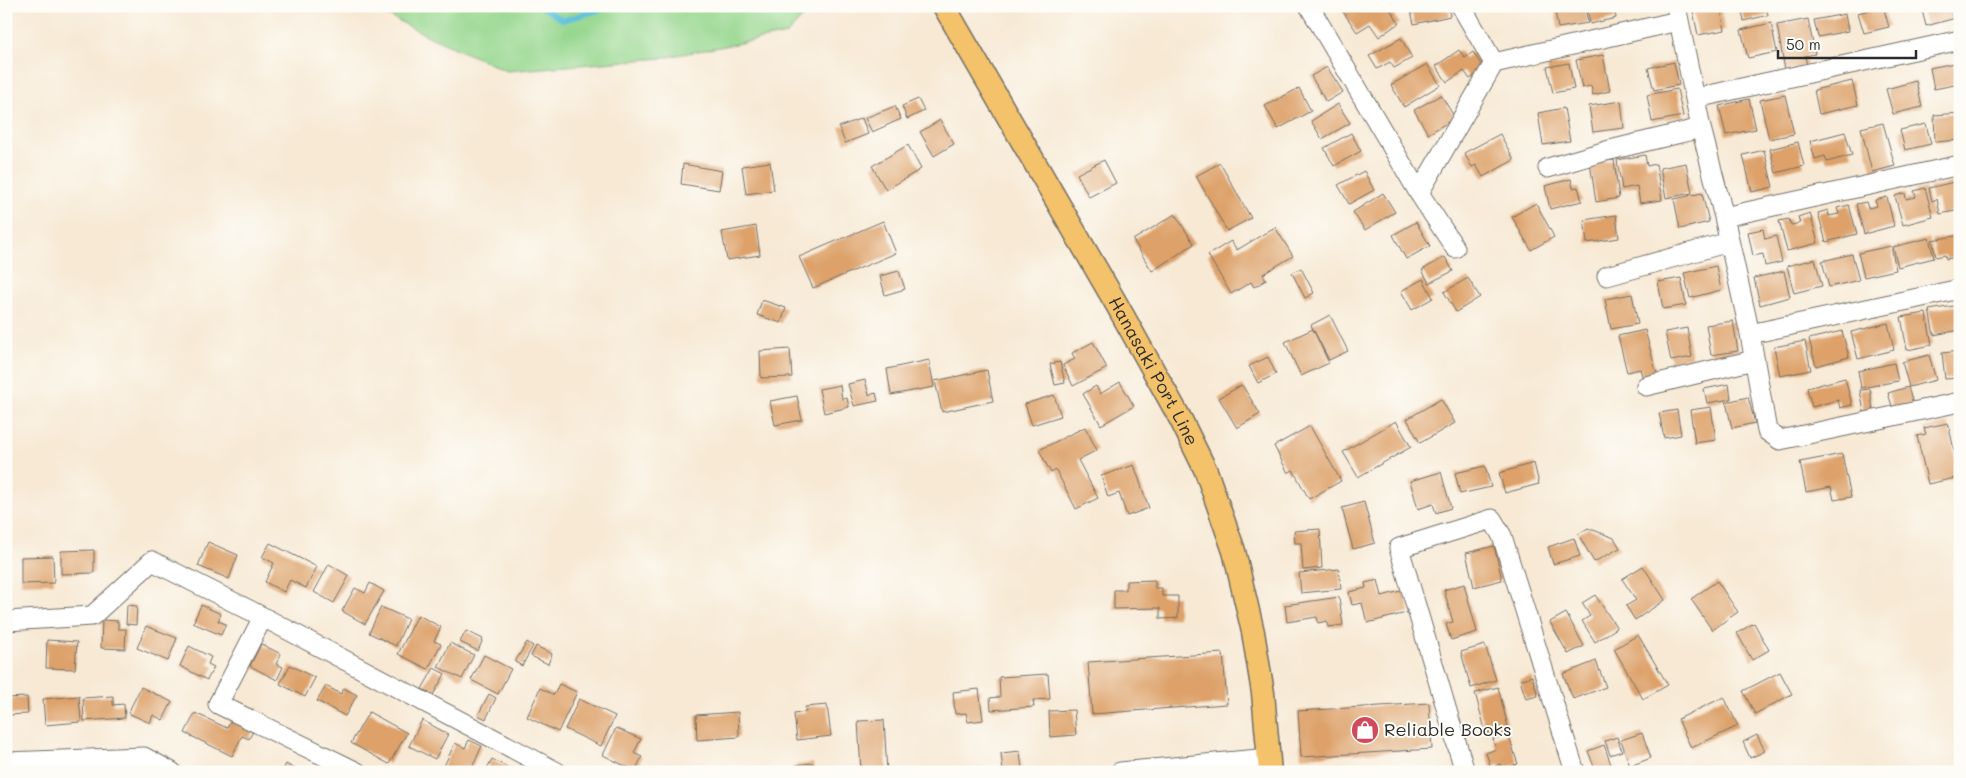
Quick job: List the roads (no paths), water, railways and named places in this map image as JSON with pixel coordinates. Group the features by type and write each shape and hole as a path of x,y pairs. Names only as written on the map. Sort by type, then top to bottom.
{"main road":[{"name":"Hanasaki Port Line","path":"944,6 1117,305 1181,420 1206,471 1234,551 1253,632 1263,693 1269,765"}],"street":[{"path":"1309,6 1419,193 1455,248"},
{"path":"1461,6 1494,63"},
{"path":"1419,193 1494,63 1677,14 1701,128 1724,217 1750,334 1767,431 1780,440 1960,402"},
{"path":"1696,98 1960,40"},
{"path":"1548,168 1606,151 1701,128"},
{"path":"1724,217 1960,165"},
{"path":"1607,276 1729,242"},
{"path":"1750,334 1960,289"},
{"path":"1646,386 1754,360"},
{"path":"1465,772 1398,548 1492,519 1502,536 1575,772"},
{"path":"6,620 92,616 152,561 264,617 557,772"},
{"path":"264,617 218,704 357,772"},
{"path":"6,762 144,757 172,772"},
{"path":"1120,772 1269,765"}],"waterway":[{"path":"540,6 563,20 615,6"}],"place":[{"name":"Reliable Books","path":"1365,730"}]}
